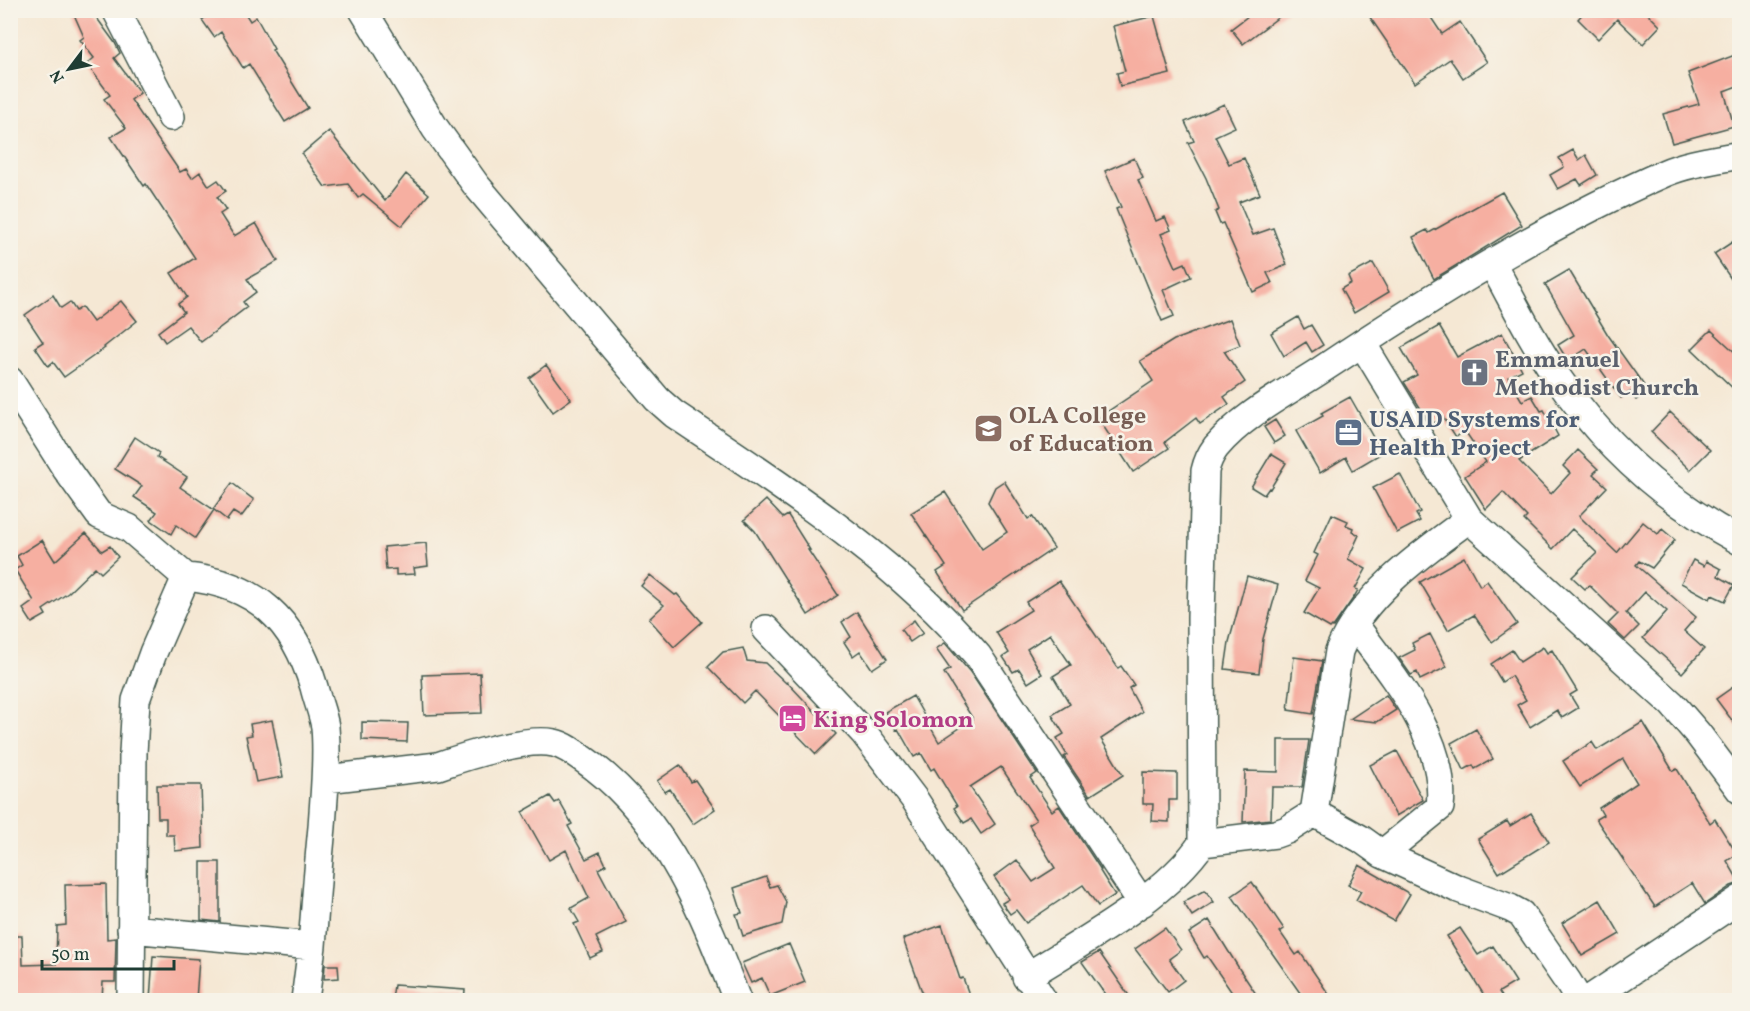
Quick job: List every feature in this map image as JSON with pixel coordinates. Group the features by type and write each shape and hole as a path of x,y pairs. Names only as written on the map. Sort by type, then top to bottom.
{"street":[{"path":"116,10 171,117"},
{"path":"363,10 435,128 476,185 657,399 674,414 826,517 901,578 949,622 978,656 1142,903"},
{"path":"1026,977 1142,903 1193,857 1202,843 1201,617 1204,471 1208,458 1233,430 1253,415 1362,343 1492,263 1665,173 1681,167 1740,155"},
{"path":"1492,263 1557,378 1585,414 1647,480 1710,525 1740,541"},
{"path":"1362,343 1469,519 1672,704 1740,790"},
{"path":"10,381 66,469 99,515 129,528 186,577 209,579 230,586 265,604 286,625 306,661 324,725 326,779 312,946 305,1000"},
{"path":"1202,843 1276,834 1287,830 1314,813 1339,651 1366,608 1420,555 1469,519"},
{"path":"131,1000 133,753 136,700 153,653 186,577"},
{"path":"1354,624 1395,680 1421,724 1438,772 1441,794 1440,807 1382,854"},
{"path":"766,629 864,734 915,800 1042,1000"},
{"path":"326,779 438,766 454,760 537,741 556,743 572,751 607,777 630,800 659,836 681,871 720,956 737,1000"},
{"path":"1314,813 1361,839 1382,854 1456,888 1521,914 1579,1000"},
{"path":"1588,1000 1740,899"},
{"path":"131,929 312,946"}],"building":[{"path":"72,10 91,10 115,43 120,53 114,58 140,93 131,100 180,172 186,169 192,178 200,172 209,186 218,180 226,191 217,197 226,210 220,214 234,236 256,223 278,261 247,279 256,292 243,302 247,307 201,342 188,326 165,342 158,332 184,312 178,304 187,297 171,273 195,258 146,184 144,186 111,137 126,128 104,99 110,95 87,64 94,58 80,40 84,37"},
{"path":"202,10 243,10 250,21 256,17 274,49 272,50 308,108 285,122 249,64 243,68 221,32 214,37 202,20 206,17"},
{"path":"1256,10 1288,10 1243,44 1231,29"},
{"path":"1365,10 1426,10 1442,34 1460,22 1487,62 1463,78 1450,59 1415,83"},
{"path":"1586,10 1644,10 1660,26 1643,44 1617,19 1598,39 1578,19"},
{"path":"1154,16 1170,74 1120,86 1117,73 1125,71 1113,26"},
{"path":"1740,53 1740,85 1724,91 1734,126 1672,143 1663,114 1699,104 1688,73"},
{"path":"1224,104 1235,127 1215,136 1229,164 1244,158 1260,194 1239,202 1253,235 1273,228 1287,265 1267,273 1272,283 1253,292 1223,223 1220,224 1215,212 1219,210 1188,143 1194,141 1185,122"},
{"path":"329,131 385,201 406,174 429,194 402,226 363,194 358,198 348,184 325,187 302,154"},
{"path":"1573,150 1579,160 1586,155 1597,175 1581,185 1577,179 1558,189 1550,175 1564,167 1559,158"},
{"path":"1134,158 1143,178 1138,180 1156,221 1165,217 1171,230 1161,234 1176,267 1185,263 1191,277 1163,290 1174,316 1162,321 1116,209 1121,207 1105,171"},
{"path":"1502,192 1522,225 1434,279 1413,237 1427,230 1429,233"},
{"path":"1740,237 1740,292 1714,254"},
{"path":"1373,263 1389,292 1354,313 1341,289 1351,283 1348,276"},
{"path":"1569,270 1608,335 1648,391 1636,400 1630,392 1621,398 1586,349 1568,361 1558,345 1574,335 1545,284"},
{"path":"53,295 61,308 70,302 76,311 82,307 93,322 121,301 137,321 105,348 64,377 53,362 48,366 35,347 43,342 25,315"},
{"path":"1298,317 1304,329 1311,325 1323,345 1312,352 1306,342 1284,356 1271,333"},
{"path":"1230,319 1240,345 1224,351 1245,382 1224,397 1229,404 1200,424 1196,418 1165,442 1169,448 1133,472 1098,418 1153,381 1140,361 1174,340"},
{"path":"1439,326 1457,357 1502,333 1522,370 1508,377 1522,401 1532,396 1541,411 1544,410 1558,436 1519,461 1551,494 1570,473 1563,466 1578,450 1598,469 1593,474 1607,487 1579,516 1617,553 1643,522 1658,534 1662,529 1675,540 1652,568 1639,561 1636,565 1696,617 1684,631 1704,649 1682,673 1643,638 1667,611 1645,592 1626,613 1639,626 1625,640 1608,624 1618,614 1589,585 1585,589 1572,577 1597,553 1572,529 1553,549 1524,520 1527,517 1503,492 1486,509 1465,476 1486,462 1465,431 1456,437 1443,417 1431,425 1404,382 1417,375 1401,348"},
{"path":"1711,330 1740,357 1740,395 1692,349"},
{"path":"546,365 571,399 553,412 529,378"},
{"path":"1350,397 1382,453 1353,470 1346,457 1320,473 1296,431 1323,416 1321,413"},
{"path":"1670,412 1710,450 1690,470 1651,432"},
{"path":"1275,420 1285,436 1274,443 1264,427"},
{"path":"135,437 159,453 157,457 187,477 180,487 214,510 195,538 176,525 171,534 151,520 157,512 134,497 142,486 115,469"},
{"path":"1271,454 1286,463 1264,495 1251,487"},
{"path":"1400,474 1420,512 1416,514 1420,521 1397,533 1373,488"},
{"path":"1004,481 1028,519 1032,516 1054,548 962,610 937,572 946,566 911,513 945,492 982,549 1007,532 988,502 995,487"},
{"path":"232,483 254,500 241,517 233,512 227,520 213,509"},
{"path":"766,500 783,518 788,515 838,595 808,615 755,531 744,520"},
{"path":"1332,514 1348,521 1346,525 1353,528 1352,531 1359,535 1348,559 1366,569 1355,589 1358,590 1354,597 1330,628 1304,613 1319,588 1305,581 1318,555 1314,553"},
{"path":"86,533 102,551 110,546 118,557 101,573 95,567 68,593 43,610 46,615 32,623 23,609 34,601 15,570 22,565 17,556 42,540 55,561"},
{"path":"426,543 428,566 414,568 415,574 396,575 396,569 386,570 384,547"},
{"path":"1464,557 1480,586 1487,581 1517,624 1492,642 1474,615 1448,630 1420,582"},
{"path":"1693,560 1704,566 1706,561 1721,569 1718,576 1734,585 1725,601 1712,595 1710,599 1681,583"},
{"path":"650,575 675,595 677,594 702,622 674,647 649,619 664,605 641,586"},
{"path":"1247,576 1278,585 1263,639 1259,673 1225,669 1229,642"},
{"path":"1059,581 1118,668 1121,666 1134,685 1129,688 1142,712 1101,739 1123,775 1090,796 1064,757 1067,755 1057,738 1064,734 1052,715 1070,704 1053,676 1071,665 1050,634 1027,649 1042,674 1028,683 1019,669 1013,672 1003,657 1009,653 996,632 1031,610 1026,602"},
{"path":"857,612 887,659 872,669 860,651 853,656 844,642 851,637 842,622"},
{"path":"914,620 923,633 910,642 901,630"},
{"path":"1430,634 1447,667 1420,680 1417,672 1411,675 1399,658 1415,650 1412,643"},
{"path":"945,643 970,672 1037,773 1030,778 1052,811 1059,806 1101,870 1115,895 1098,906 1083,885 1026,923 1016,910 1010,914 1002,903 1009,899 994,877 1017,860 1033,882 1055,868 1029,825 1036,820 1001,767 970,787 995,824 981,834 971,819 964,823 954,808 957,806 934,768 931,770 921,753 914,757 885,712 913,696 939,742 973,719 944,673 950,669 936,649"},
{"path":"1543,647 1547,653 1552,650 1577,691 1570,695 1578,708 1562,718 1557,710 1530,727 1517,705 1526,700 1511,676 1502,682 1491,664 1512,650 1520,662"},
{"path":"743,648 747,661 765,663 787,682 836,734 816,754 755,691 743,703 708,667 723,652"},
{"path":"1294,657 1322,661 1313,714 1288,710"},
{"path":"480,673 482,713 424,715 422,675"},
{"path":"1740,682 1740,731 1716,699"},
{"path":"1386,695 1396,710 1377,722 1350,719"},
{"path":"272,720 283,777 256,782 246,736 252,735 250,724"},
{"path":"362,722 408,723 407,742 362,740"},
{"path":"1643,722 1673,771 1677,769 1710,823 1715,819 1737,854 1727,861 1740,883 1731,886 1705,904 1692,883 1655,907 1596,819 1603,815 1599,808 1637,783 1623,759 1580,787 1563,761 1592,742 1597,750"},
{"path":"1476,729 1493,759 1475,769 1473,765 1464,770 1451,743"},
{"path":"1278,740 1309,740 1302,787 1272,787 1271,819 1243,822 1245,771 1278,772"},
{"path":"1397,751 1423,800 1396,816 1370,765"},
{"path":"680,765 691,782 695,780 715,809 693,824 670,789 665,792 657,781"},
{"path":"1143,772 1177,773 1177,800 1169,800 1169,822 1152,821 1153,804 1143,804"},
{"path":"157,785 201,785 203,848 175,851 174,835 166,835 166,818 158,818"},
{"path":"550,796 555,803 559,801 572,824 568,826 586,859 600,852 606,865 598,869 626,922 596,937 603,952 590,958 574,924 579,922 571,908 589,898 566,850 549,860 522,812"},
{"path":"1531,813 1549,842 1499,873 1478,839 1507,821 1510,826"},
{"path":"201,862 220,862 220,922 201,920"},
{"path":"1359,865 1410,894 1394,921 1356,900 1361,891 1348,885"},
{"path":"766,877 770,887 777,885 786,902 782,924 743,936 736,914 742,913 734,888"},
{"path":"1252,882 1284,929 1280,932 1296,955 1300,952 1330,996 1323,1000 1305,1000 1232,896"},
{"path":"106,884 107,939 116,938 115,982 103,982 102,1000 12,1000 10,936 22,936 23,965 56,964 57,926 66,925 65,885"},
{"path":"1205,890 1214,902 1192,916 1183,902"},
{"path":"1600,900 1620,934 1582,956 1562,923"},
{"path":"1209,920 1260,1000 1237,1000 1207,956 1204,958 1189,933"},
{"path":"942,925 960,979 963,978 971,1000 925,1000 903,939"},
{"path":"1165,928 1181,950 1169,959 1184,980 1168,992 1135,949"},
{"path":"1460,928 1478,955 1493,946 1516,982 1499,992 1504,1000 1487,1000 1447,936"},
{"path":"789,944 805,982 770,996 762,978 751,983 742,963"},
{"path":"1099,952 1132,1000 1109,1000 1082,962"},
{"path":"153,956 199,959 196,1000 150,1000"},
{"path":"325,965 338,965 339,978 324,979"},
{"path":"394,985 465,990 464,1000 392,1000"}],"place":[{"name":"Emmanuel Methodist Church","path":"1474,373"},
{"name":"OLA College of Education","path":"988,429"},
{"name":"USAID Systems for Health Project","path":"1348,433"},
{"name":"King Solomon","path":"792,719"}]}
